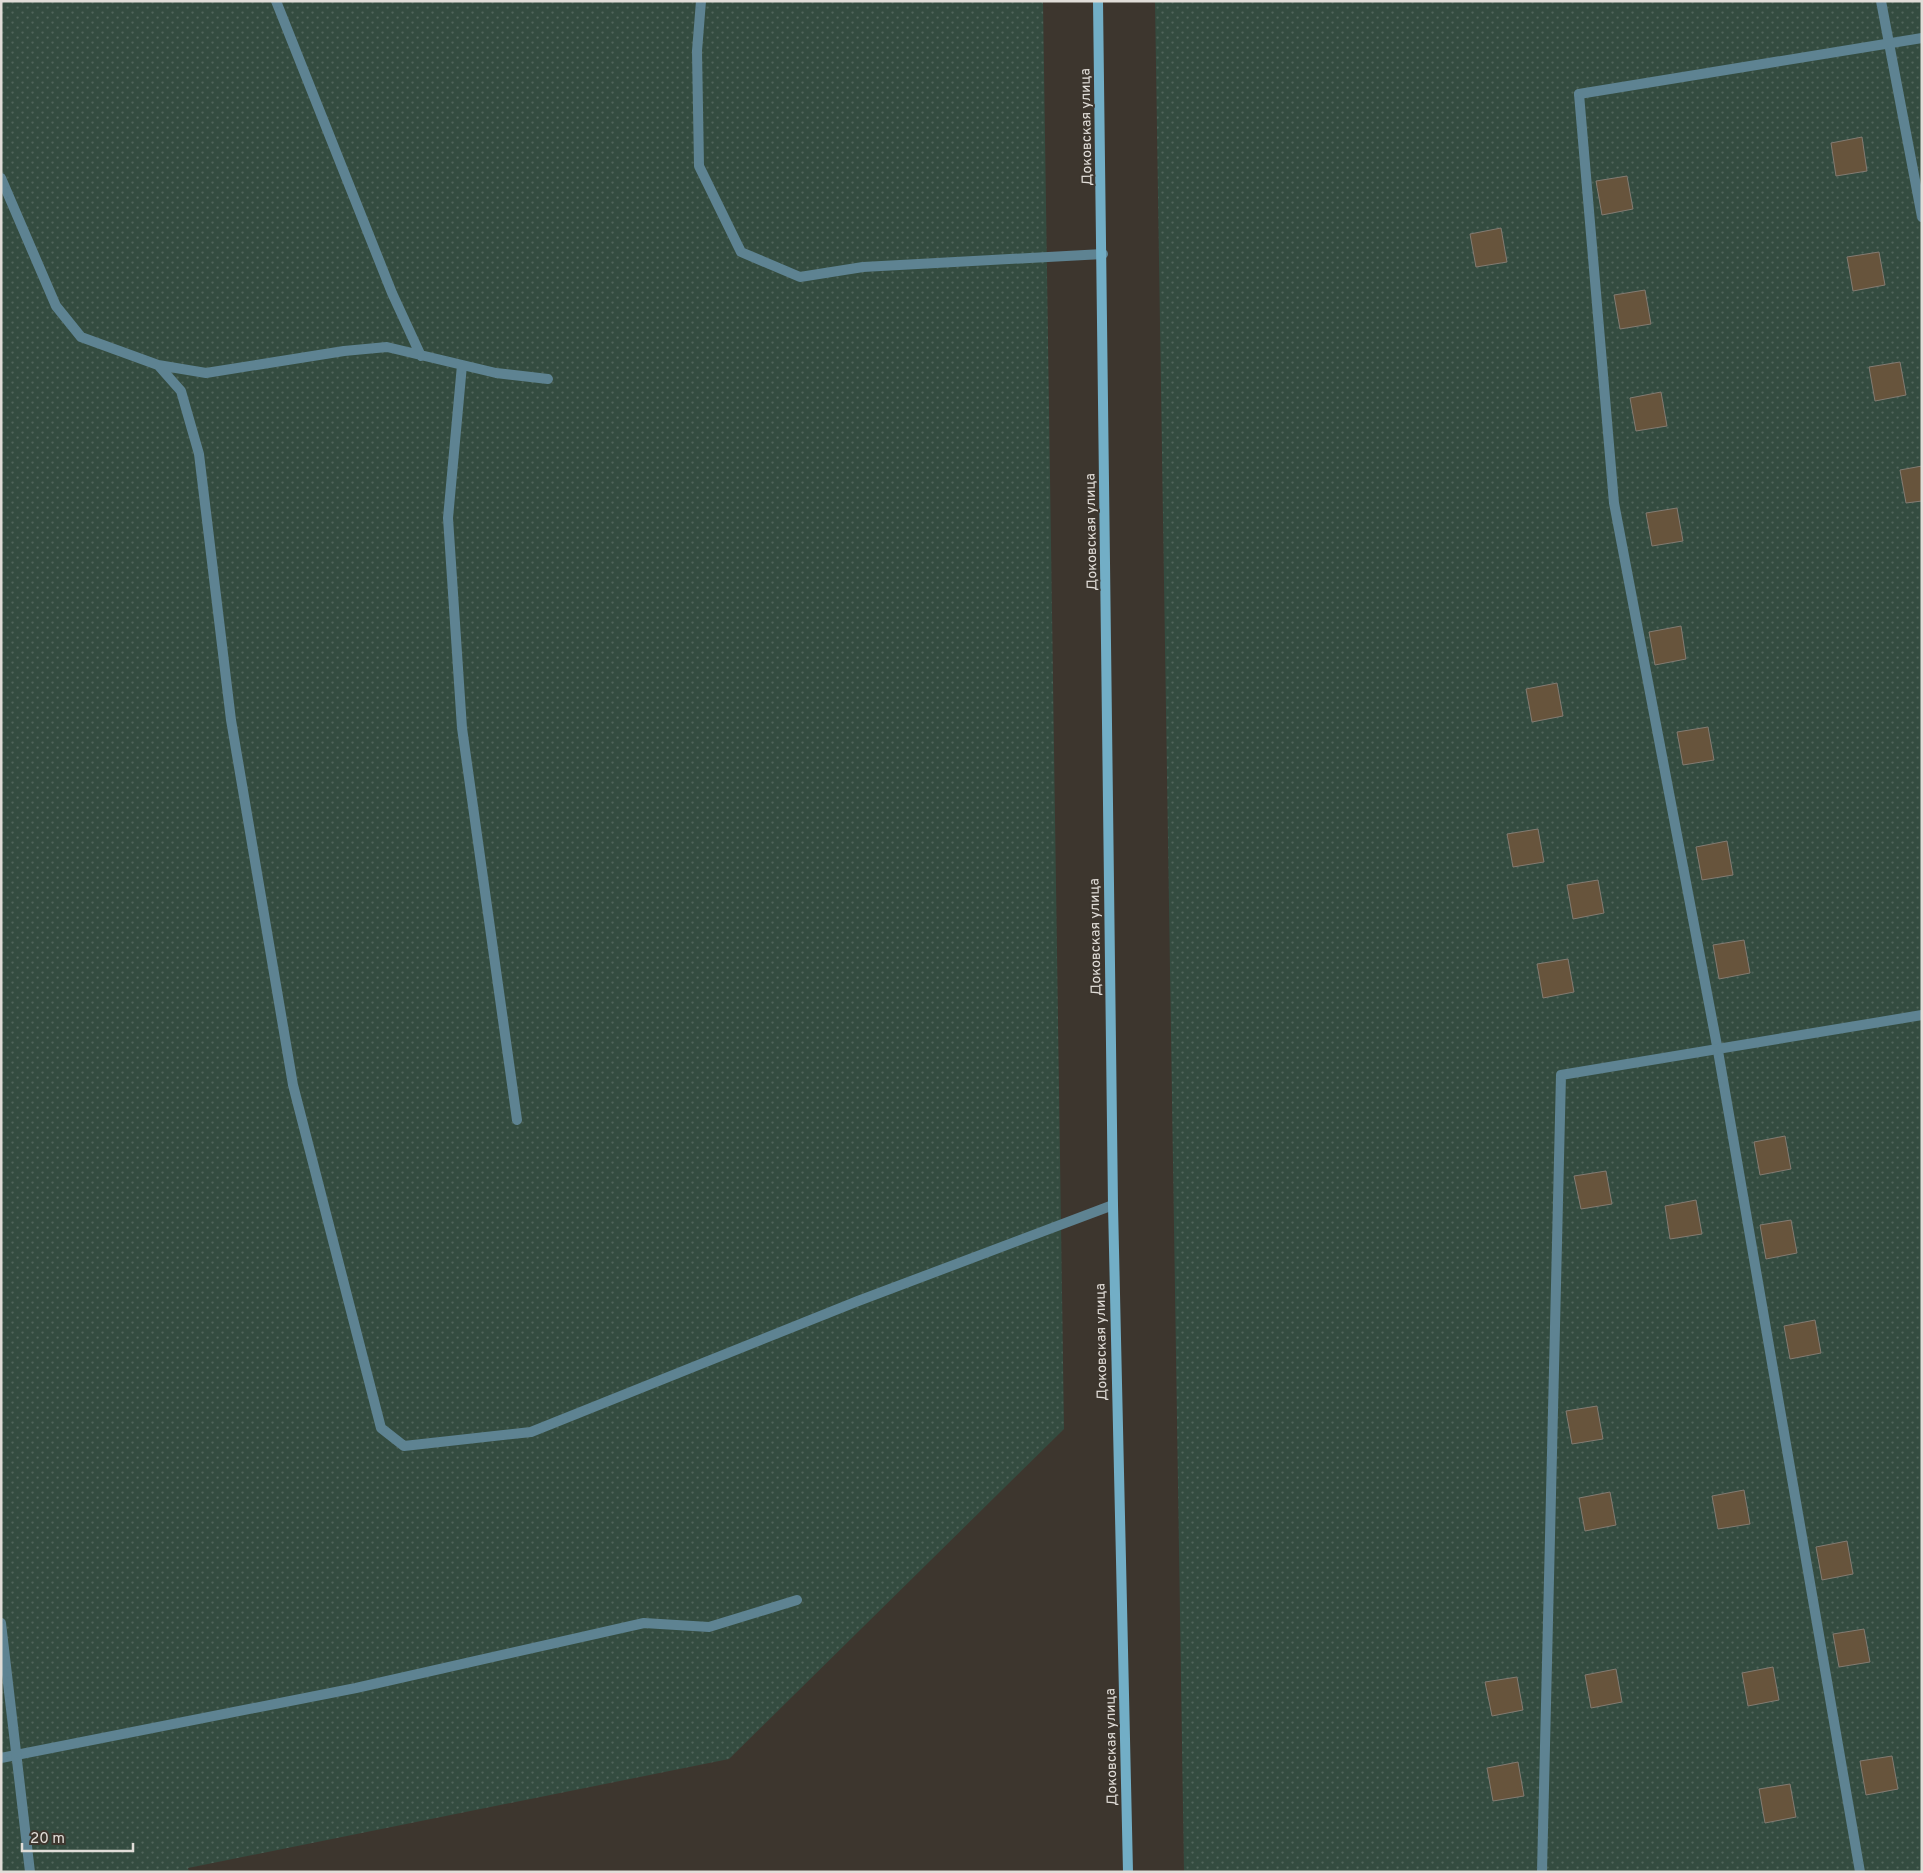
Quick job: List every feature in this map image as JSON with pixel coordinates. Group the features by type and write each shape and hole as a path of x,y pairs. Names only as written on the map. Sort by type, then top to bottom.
{"street":[{"path":"276,1 392,293 421,356"},
{"path":"701,1 697,51 699,166 741,252 800,277 863,267 1103,254"},
{"name":"Доковская улица","path":"1098,1 1103,254 1113,1205 1128,1872"},
{"path":"1882,1 1922,217"},
{"path":"1860,1872 1718,1051 1614,503 1579,94 1922,38"},
{"path":"1,178 56,306 81,337 158,365 206,373 344,351 387,347 496,373 548,379"},
{"path":"158,365 180,391 199,454 231,720 293,1085 381,1428 404,1446 531,1432 858,1301 1113,1205"},
{"path":"462,365 448,518 462,728 517,1120"},
{"path":"1542,1872 1561,1075 1718,1051 1922,1015"},
{"path":"1,1758 356,1688 644,1623 709,1628 796,1600"},
{"path":"1,1623 30,1872"}],"green space":[{"path":"1,1 1043,1 1064,1429 729,1759 188,1868 189,1872 1,1872"},
{"path":"1155,1 1922,1 1922,1872 1184,1872"}],"building":[{"path":"1862,137 1867,171 1836,176 1831,143"},
{"path":"1627,176 1633,209 1602,215 1596,181"},
{"path":"1501,228 1507,262 1476,267 1470,234"},
{"path":"1879,252 1885,285 1853,291 1847,257"},
{"path":"1645,290 1651,324 1620,329 1614,295"},
{"path":"1900,362 1906,395 1875,401 1869,367"},
{"path":"1661,392 1667,426 1636,431 1630,398"},
{"path":"1922,466 1922,501 1906,503 1900,470"},
{"path":"1677,508 1683,541 1652,546 1646,513"},
{"path":"1681,626 1686,659 1655,665 1649,632"},
{"path":"1557,683 1563,716 1532,722 1526,689"},
{"path":"1708,727 1714,760 1683,765 1677,732"},
{"path":"1538,829 1544,862 1513,867 1507,834"},
{"path":"1727,841 1733,875 1702,880 1696,847"},
{"path":"1598,880 1604,913 1573,919 1567,885"},
{"path":"1744,940 1750,973 1719,979 1713,945"},
{"path":"1568,959 1574,992 1543,998 1537,964"},
{"path":"1785,1136 1791,1169 1760,1175 1754,1142"},
{"path":"1606,1171 1612,1204 1581,1209 1574,1176"},
{"path":"1696,1200 1702,1234 1670,1239 1665,1206"},
{"path":"1791,1220 1797,1253 1766,1259 1760,1225"},
{"path":"1815,1320 1821,1353 1790,1359 1784,1326"},
{"path":"1597,1406 1603,1439 1572,1444 1566,1411"},
{"path":"1744,1490 1750,1524 1718,1529 1712,1496"},
{"path":"1610,1492 1616,1525 1585,1531 1579,1498"},
{"path":"1847,1541 1853,1574 1822,1580 1816,1547"},
{"path":"1864,1629 1870,1662 1839,1667 1833,1634"},
{"path":"1773,1667 1779,1700 1748,1706 1742,1673"},
{"path":"1616,1669 1622,1702 1591,1708 1585,1675"},
{"path":"1517,1677 1523,1710 1492,1716 1485,1682"},
{"path":"1892,1756 1898,1789 1866,1795 1860,1761"},
{"path":"1518,1762 1524,1796 1493,1801 1487,1768"},
{"path":"1790,1784 1796,1817 1765,1823 1759,1789"}]}
